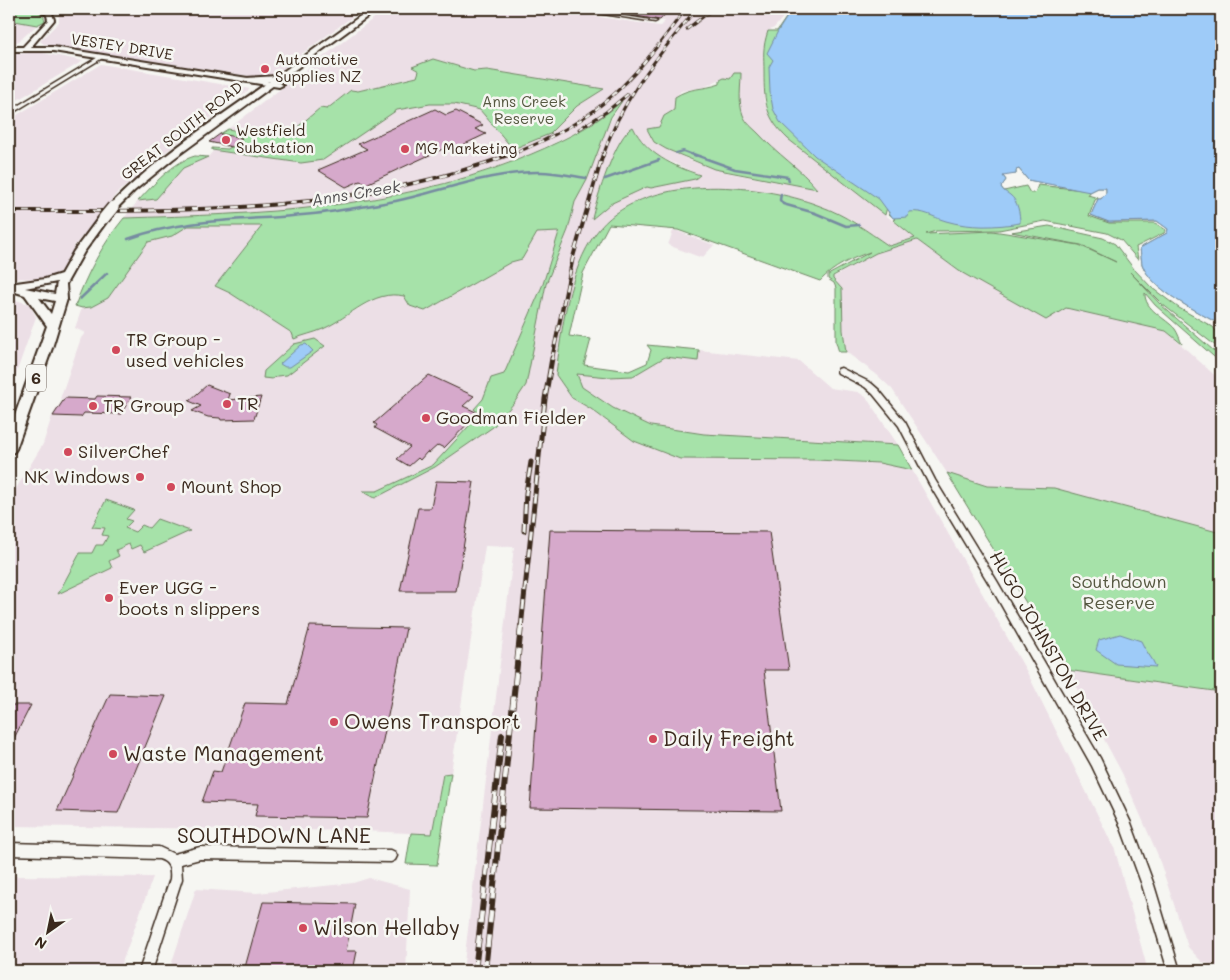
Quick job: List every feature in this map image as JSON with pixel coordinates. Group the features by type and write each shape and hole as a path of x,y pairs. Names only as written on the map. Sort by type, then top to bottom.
{"main road":[{"name":"GREAT SOUTH ROAD","path":"61,298 70,288 111,214 124,207 172,163 315,50 335,38 374,9"},
{"path":"249,80 273,84"},
{"name":"GREAT SOUTH ROAD","path":"9,449 38,374 61,298 61,284 87,239 164,162 273,84"},
{"path":"9,288 46,282 65,276"},
{"path":"9,288 61,298"},
{"path":"28,292 40,305 52,325"}],"street":[{"path":"26,48 50,20 50,14 41,9"},
{"path":"573,9 655,21"},
{"name":"VESTEY DRIVE","path":"9,49 53,49 273,84"},
{"path":"9,113 102,57"},
{"name":"VESTEY DRIVE","path":"231,78 249,80"},
{"name":"HUGO JOHNSTON DRIVE","path":"841,371 863,382 876,392 884,399 902,424 932,482 994,584 1096,762 1125,824 1148,885 1174,971"},
{"name":"SOUTHDOWN LANE","path":"9,849 158,853 168,856 173,860 200,853 391,856"},
{"path":"145,971 176,879 176,865 173,860"}],"shaded area":[{"path":"57,9 363,9 292,61 278,74 262,78 44,44 40,41 59,22"},
{"path":"386,9 547,9 660,26 665,21 588,9 790,9 774,28 768,31 763,51 764,101 771,118 788,139 915,238 889,246 852,220 821,206 772,192 738,188 694,189 655,195 640,200 621,209 602,225 580,260 568,302 556,375 572,398 591,409 634,441 680,459 816,460 879,463 912,470 1027,672 1115,850 1148,971 463,971 514,547 485,546 451,773 443,774 432,834 363,831 9,826 9,508 15,497 11,497 43,444 52,416 63,399 60,399 81,338 85,333 75,328 82,308 91,307 108,298 147,242 172,236 188,226 263,226 215,286 230,293 293,333 294,338 324,329 378,297 392,294 404,296 410,306 425,311 511,262 522,259 537,233 559,232 543,284 516,347 546,284 568,230 575,202 587,180 602,136 621,103 573,134 529,155 466,178 410,192 342,205 280,212 124,218 138,201 156,199 183,168 208,157 214,150 301,163 397,110 430,104 454,104 480,110 506,139 549,133 577,106 603,89 487,70 474,71 433,59 413,68 419,71 417,77 358,91 351,90 327,109 320,108 287,136 258,135 228,129","holes":["741,73 739,93 741,106 743,115 750,126 779,155 811,181 817,189 729,173 689,160 654,142 647,129 659,127 664,116 674,110 675,98 681,91 705,87 718,80 730,79","633,127 639,138 658,156 700,175 695,179 651,188 647,187 610,204 592,219 602,183 625,133","447,451 435,467 375,498 363,491 377,491 433,465"]},
{"path":"9,20 37,25 19,41 10,45"},
{"path":"43,53 83,61 9,105 9,55"},
{"path":"101,64 250,89 156,159 148,168 117,193 75,245 60,272 52,277 41,279 9,278 9,120"},
{"path":"673,231 714,245 702,258 668,245"},
{"path":"917,240 959,271 997,292 1166,331 1221,381 1221,533 1054,488 987,486 947,473 892,389 876,374 846,352 837,282 832,278 876,253"},
{"path":"9,298 29,304 36,317 12,385 9,385"},
{"path":"699,350 799,361 830,388 858,392 866,397 898,445 704,434 651,426 613,408 582,387 577,374 609,377 633,376 665,357 697,361"},
{"path":"1067,670 1221,692 1221,967 1202,962 1188,947 1157,853 1122,773"},
{"path":"9,876 153,877 119,971 9,971"},
{"path":"369,878 410,889 406,971 169,971 196,889 257,893 353,883"}],"green space":[{"path":"9,9 31,9 40,13 45,21 37,25 9,20"},
{"path":"792,9 1221,9 1221,325 1176,299 1155,283 1147,274 1142,264 1140,248 1167,233 1168,229 1157,221 1109,222 1091,215 1098,199 1101,199 1106,193 1106,188 1098,188 1088,195 1098,198 1095,200 1089,216 1109,223 1155,223 1166,230 1164,233 1136,247 1138,260 1121,240 1107,233 1045,221 999,230 936,231 926,234 992,231 1006,233 1079,245 1116,262 1081,245 1011,232 1049,226 1103,238 1115,244 1134,269 1152,288 1179,308 1213,327 1221,338 1221,350 1162,304 1130,272 1161,305 1221,357 1221,363 1155,305 1145,293 1148,304 1175,329 1182,344 1166,331 1066,308 1046,320 959,271 917,240 876,253 833,276 833,279 842,289 843,330 846,352 839,352 836,342 836,288 834,283 828,279 828,275 870,252 843,264 831,271 820,281 678,230 609,224 583,273 569,336 591,339 584,365 629,371 647,363 651,350 647,345 699,350 698,361 665,357 633,376 609,377 577,374 582,387 613,408 651,426 704,434 898,445 912,470 879,463 816,460 680,459 634,441 591,409 572,398 556,375 564,320 579,264 596,233 616,213 641,200 670,191 702,188 734,188 765,192 794,198 830,210 856,224 889,246 915,238 893,220 895,219 889,214 887,207 885,215 788,139 775,124 766,102 764,52 768,31 777,31","holes":["1019,169 1028,180 1083,190 1038,185 1035,193 1030,193 1026,186 1004,191 1001,187 1006,180 1003,176 1005,174 1016,174 1016,170"]},
{"name":"Anns Creek Reserve","path":"433,59 474,71 487,70 604,89 577,106 550,133 552,133 513,149 480,110 454,104 430,104 397,110 323,160 301,163 212,150 212,148 228,149 242,139 220,134 228,129 258,135 287,136 320,108 327,109 351,90 358,91 417,77 419,71 412,67"},
{"path":"734,73 741,73 741,105 746,120 817,189 714,169 654,142 647,129 659,127 664,116 674,110 675,97 691,90 720,84 720,80 724,78 730,79"},
{"path":"622,101 611,117 587,180 575,202 568,230 546,284 526,385 514,403 493,427 435,467 375,498 362,491 377,491 433,465 480,414 474,409 483,399 491,378 504,374 543,284 559,232 537,233 522,259 511,262 425,311 410,306 404,296 382,297 362,305 323,329 294,339 292,333 230,293 215,286 262,226 188,226 172,236 148,242 108,298 91,307 82,308 75,306 96,260 124,218 274,211 372,199 420,190 469,177 545,148 585,128"},
{"path":"633,127 645,145 661,158 680,168 700,175 695,179 651,188 647,187 610,204 592,219 602,184 614,155 620,142"},
{"path":"195,156 208,157 183,168 156,199 138,201 172,168"},
{"path":"315,339 325,346 287,375 277,376 272,379 263,378 264,371 294,344"},
{"name":"Southdown Reserve","path":"947,473 987,486 1054,488 1221,533 1221,692 1067,670"},
{"path":"106,500 134,510 126,519 132,521 125,528 135,532 142,525 149,528 157,519 190,531 144,552 140,545 131,549 129,544 116,550 119,556 109,561 112,568 58,594 80,553 92,553 96,545 103,545 108,536 102,535 105,528 92,527"},
{"path":"451,773 437,865 406,864 411,833 432,834 443,774"}],"water":[{"path":"792,9 1221,9 1221,325 1176,299 1155,283 1147,274 1142,264 1140,248 1167,233 1168,229 1157,221 1109,222 1091,215 1098,199 1101,199 1106,193 1106,188 1098,188 1090,192 1028,180 1019,169 1016,170 1016,174 1003,176 1006,180 1001,187 1017,204 1020,223 973,226 914,212 909,212 908,217 893,218 879,199 815,156 780,122 773,109 769,67 773,60 767,53"},
{"path":"306,344 313,351 290,367 280,364 301,345"},
{"path":"1120,634 1141,641 1156,667 1116,664 1096,650 1099,640"}],"building":[{"path":"624,9 670,9 660,20 623,14"},
{"name":"MG Marketing","path":"435,109 446,115 456,111 483,125 475,129 486,134 450,151 445,148 366,184 360,181 346,187 318,170 367,149 358,144"},
{"name":"Westfield Substation","path":"220,134 242,138 232,147 209,142"},
{"name":"Goodman Fielder","path":"429,375 474,396 463,406 478,413 444,448 438,445 429,453 427,452 420,460 418,458 409,466 397,459 410,447 375,428 377,425 374,423"},
{"name":"TR","path":"207,385 230,394 228,400 261,397 254,419 221,420 220,418 208,417 192,411 201,406 189,401"},
{"name":"TR Group","path":"97,396 131,397 121,414 84,413 81,417 53,416 65,398 95,399"},
{"path":"436,481 474,482 456,591 400,591 418,508 431,508"},
{"name":"Daily Freight","path":"550,530 769,532 789,670 764,670 781,811 530,808"},
{"name":"Owens Transport","path":"310,626 406,628 367,818 255,816 258,804 202,802 213,771 221,772 245,703 288,704"},
{"name":"Waste Management","path":"110,694 166,696 118,813 57,811"},
{"path":"9,705 31,705 9,748"},
{"name":"Wilson Hellaby","path":"263,902 355,904 346,951 357,951 353,971 244,971"}],"waterway":[{"name":"Anns Creek","path":"676,153 683,151 696,156"},
{"name":"Anns Creek","path":"693,154 735,169 788,177 789,181"},
{"name":"Anns Creek","path":"605,179 659,160"},
{"name":"Anns Creek","path":"128,239 178,226 228,220 304,215 374,205 505,175 547,172 586,178"},
{"name":"Anns Creek","path":"781,194 780,200 783,204 815,213 846,226 859,225"},
{"name":"Anns Creek","path":"80,299 107,273"}],"railway":[{"path":"508,156 564,130 602,104 634,74 686,9"},
{"path":"603,156 620,115 642,78 696,9"},
{"path":"687,29 713,9"},
{"path":"579,129 606,112 628,94"},
{"path":"9,211 199,209 326,199 389,189 450,174 511,154"},
{"path":"552,359 573,257 603,154"},
{"path":"521,628 545,399 552,358"},
{"path":"524,531 526,493 531,462"},
{"path":"485,971 521,626"},
{"path":"475,971 502,735"}],"place":[{"name":"Automotive Supplies NZ","path":"265,69"},
{"name":"Westfield Substation","path":"226,140"},
{"name":"MG Marketing","path":"405,149"},
{"name":"TR Group - used vehicles","path":"116,350"},
{"name":"TR","path":"227,404"},
{"name":"TR Group","path":"93,406"},
{"name":"Goodman Fielder","path":"426,418"},
{"name":"SilverChef","path":"68,452"},
{"name":"NK Windows","path":"140,477"},
{"name":"Mount Shop","path":"171,487"},
{"name":"Ever UGG - boots n slippers","path":"109,598"},
{"name":"Owens Transport","path":"334,722"},
{"name":"Daily Freight","path":"653,739"},
{"name":"Waste Management","path":"113,754"},
{"name":"Wilson Hellaby","path":"303,928"}]}
